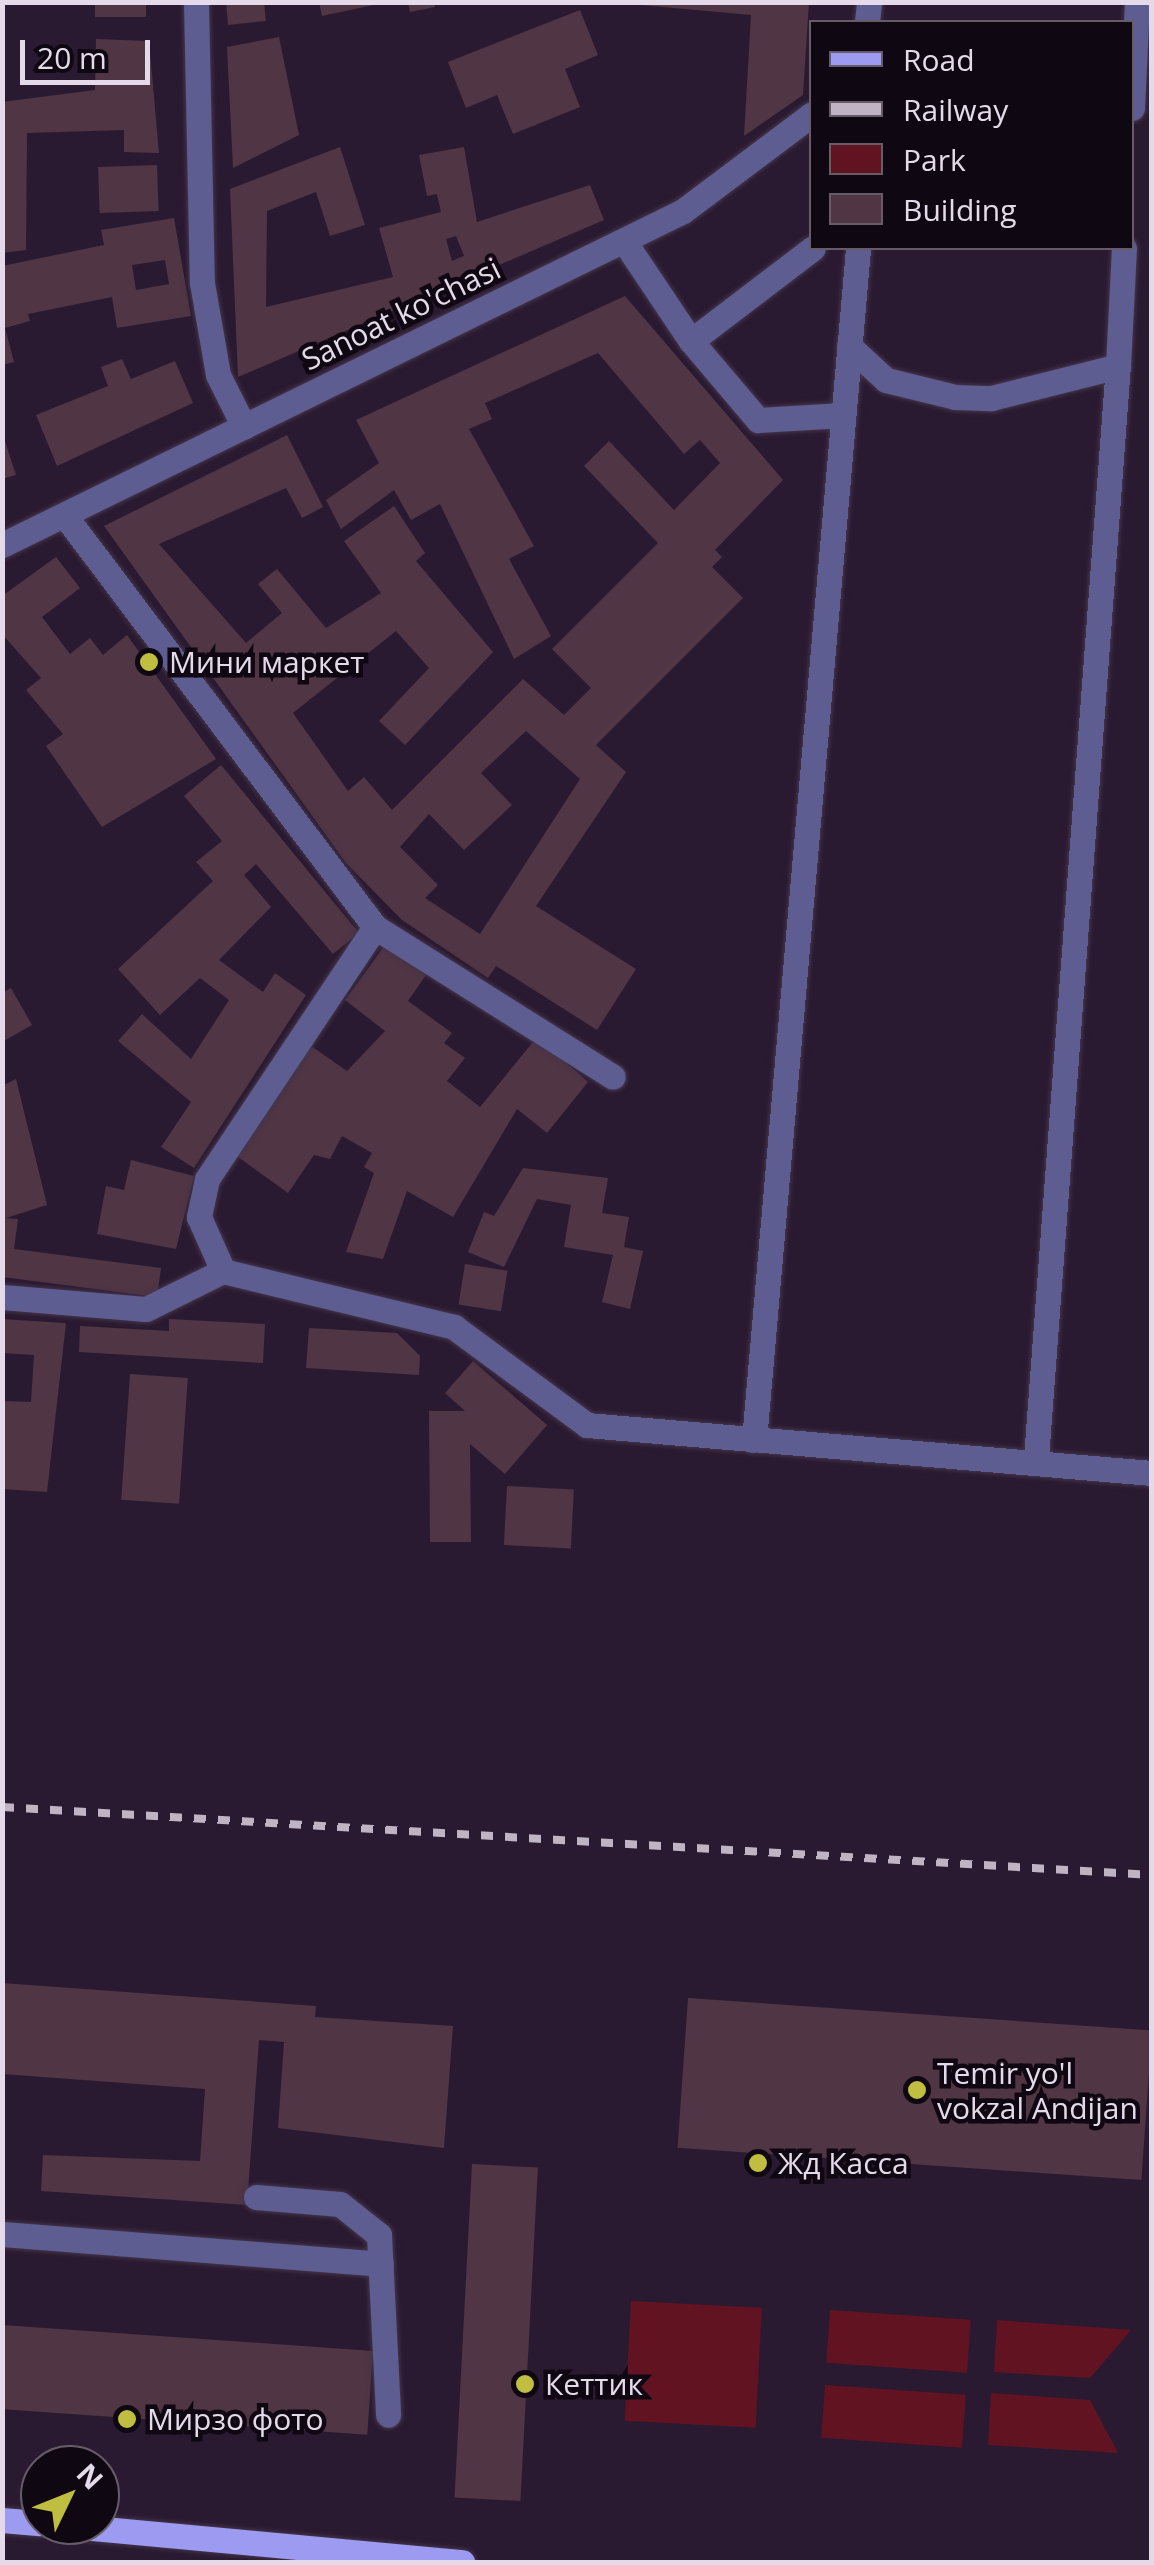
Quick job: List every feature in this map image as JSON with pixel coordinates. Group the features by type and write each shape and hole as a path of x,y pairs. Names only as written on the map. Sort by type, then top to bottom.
{"main road":[{"path":"120,2531 462,2562"}],"street":[{"path":"196,2 202,283 218,375 244,427"},
{"path":"1134,66 1137,2"},
{"name":"Sanoat ko'chasi","path":"2,545 66,518 682,211 809,116"},
{"path":"624,241 691,341 758,420 843,415"},
{"path":"691,341 810,250"},
{"path":"754,1440 858,250"},
{"path":"1036,1458 1124,250"},
{"path":"849,346 886,380 955,396 991,398 1118,366"},
{"path":"66,518 375,926 613,1077"},
{"path":"224,1271 199,1217 207,1179 375,926"},
{"path":"2,1297 146,1309 224,1271 454,1326 587,1424 754,1440 1036,1458 1152,1473"},
{"path":"256,2197 340,2204 379,2235 388,2416"},
{"path":"2,2234 381,2264"}],"green space":[{"path":"631,2301 762,2308 756,2428 625,2421"},
{"path":"830,2310 971,2320 967,2373 826,2363"},
{"path":"997,2320 1131,2330 1090,2378 994,2372"},
{"path":"825,2385 966,2395 962,2448 821,2438"},
{"path":"991,2393 1090,2400 1118,2453 988,2445"}],"building":[{"path":"95,2 146,2 146,17 95,17"},
{"path":"226,2 264,2 266,21 228,25"},
{"path":"319,2 378,2 378,4 322,16"},
{"path":"408,2 434,2 435,7 410,12"},
{"path":"608,2 809,2 803,95 744,136 751,15"},
{"path":"580,10 598,55 565,69 580,107 513,134 497,95 466,108 448,62"},
{"path":"279,37 299,135 233,168 227,47"},
{"path":"96,39 149,41 159,153 124,152 124,130 27,133 26,250 2,253 2,102 95,90"},
{"path":"340,147 365,225 330,236 316,192 267,211 266,307 393,277 379,228 441,212 437,194 427,196 419,155 464,147 477,222 590,185 604,220 238,377 230,189","holes":["456,236 464,256 452,261 446,239"]},
{"path":"157,165 159,211 100,213 98,167"},
{"path":"174,218 191,316 117,328 112,297 28,314 30,321 5,328 14,362 2,365 2,266 104,245 101,230","holes":["165,260 169,284 136,290 132,265"]},
{"path":"625,296 783,480 715,550 722,557 712,567 743,598 596,745 626,772 536,906 636,969 597,1030 496,966 488,978 402,920 346,863 104,526 287,435 323,507 302,518 286,488 159,544 246,643 282,613 258,584 277,569 326,628 381,593 344,541 394,506 425,553 416,561 493,652 405,745 379,721 429,668 396,631 293,713 348,791 364,777 392,810 523,679 564,715 591,688 552,649 658,543 584,466 609,441 674,510 720,463 700,440 684,454 598,353 485,403 492,419 469,429 534,546 509,559 551,636 514,659 440,504 411,520 394,490 341,529 326,500 379,463 356,420","holes":["526,731 580,779 480,934 425,898 438,885 400,847 429,814 464,850 512,805 481,773"]},
{"path":"122,359 131,379 175,361 193,403 57,466 36,415 108,386 101,367"},
{"path":"2,432 16,475 2,479"},
{"path":"56,557 80,588 42,617 70,654 90,638 103,655 127,635 216,759 102,827 46,746 63,734 26,690 41,678 2,634 2,596"},
{"path":"221,765 359,933 333,954 256,864 244,875 271,907 219,960 263,992 275,973 306,995 194,1168 161,1147 191,1102 118,1041 142,1014 191,1059 229,1000 200,978 160,1015 118,969 213,881 196,862 222,841 184,796"},
{"path":"385,945 426,975 408,1001 452,1033 444,1043 465,1058 447,1081 480,1107 537,1037 588,1082 547,1133 517,1109 453,1217 407,1191 383,1259 346,1252 374,1173 364,1167 372,1153 342,1136 330,1159 314,1155 288,1193 234,1154 311,1046 347,1071 385,1031 345,1000"},
{"path":"11,988 32,1025 2,1042 2,993"},
{"path":"16,1079 47,1205 6,1218 18,1219 14,1249 161,1268 157,1297 2,1277 2,1086"},
{"path":"131,1160 194,1176 176,1249 97,1234 106,1186 124,1190"},
{"path":"523,1168 608,1178 602,1213 629,1217 624,1247 643,1251 630,1309 602,1302 613,1255 564,1247 571,1205 537,1199 504,1267 468,1252 484,1212 494,1216"},
{"path":"465,1264 507,1271 501,1311 459,1304"},
{"path":"2,1319 66,1323 47,1492 2,1489 2,1401 31,1402 34,1355 2,1353"},
{"path":"169,1319 265,1324 263,1363 79,1352 80,1326 169,1331"},
{"path":"309,1328 397,1333 420,1356 419,1375 306,1368"},
{"path":"473,1361 547,1425 505,1474 470,1444 471,1542 430,1542 429,1411 465,1411 445,1393"},
{"path":"130,1374 188,1378 179,1504 121,1500"},
{"path":"507,1486 574,1490 571,1548 504,1545"},
{"path":"2,1983 316,2006 315,2017 453,2026 444,2148 278,2128 284,2042 259,2040 247,2205 41,2191 43,2155 200,2161 205,2089 2,2074"},
{"name":"Temir yo'l vokzal Andijan","path":"688,1998 1152,2030 1141,2180 678,2148"},
{"path":"472,2164 538,2167 520,2501 455,2498"},
{"path":"2,2325 373,2351 367,2435 2,2409"}],"railway":[{"path":"2,1807 1152,1875"}],"place":[{"name":"Мини маркет","path":"149,662"},
{"name":"Temir yo'l vokzal Andijan","path":"917,2090"},
{"name":"Жд Касса","path":"758,2163"},
{"name":"Кеттик","path":"525,2384"},
{"name":"Мирзо фото","path":"127,2419"}]}
